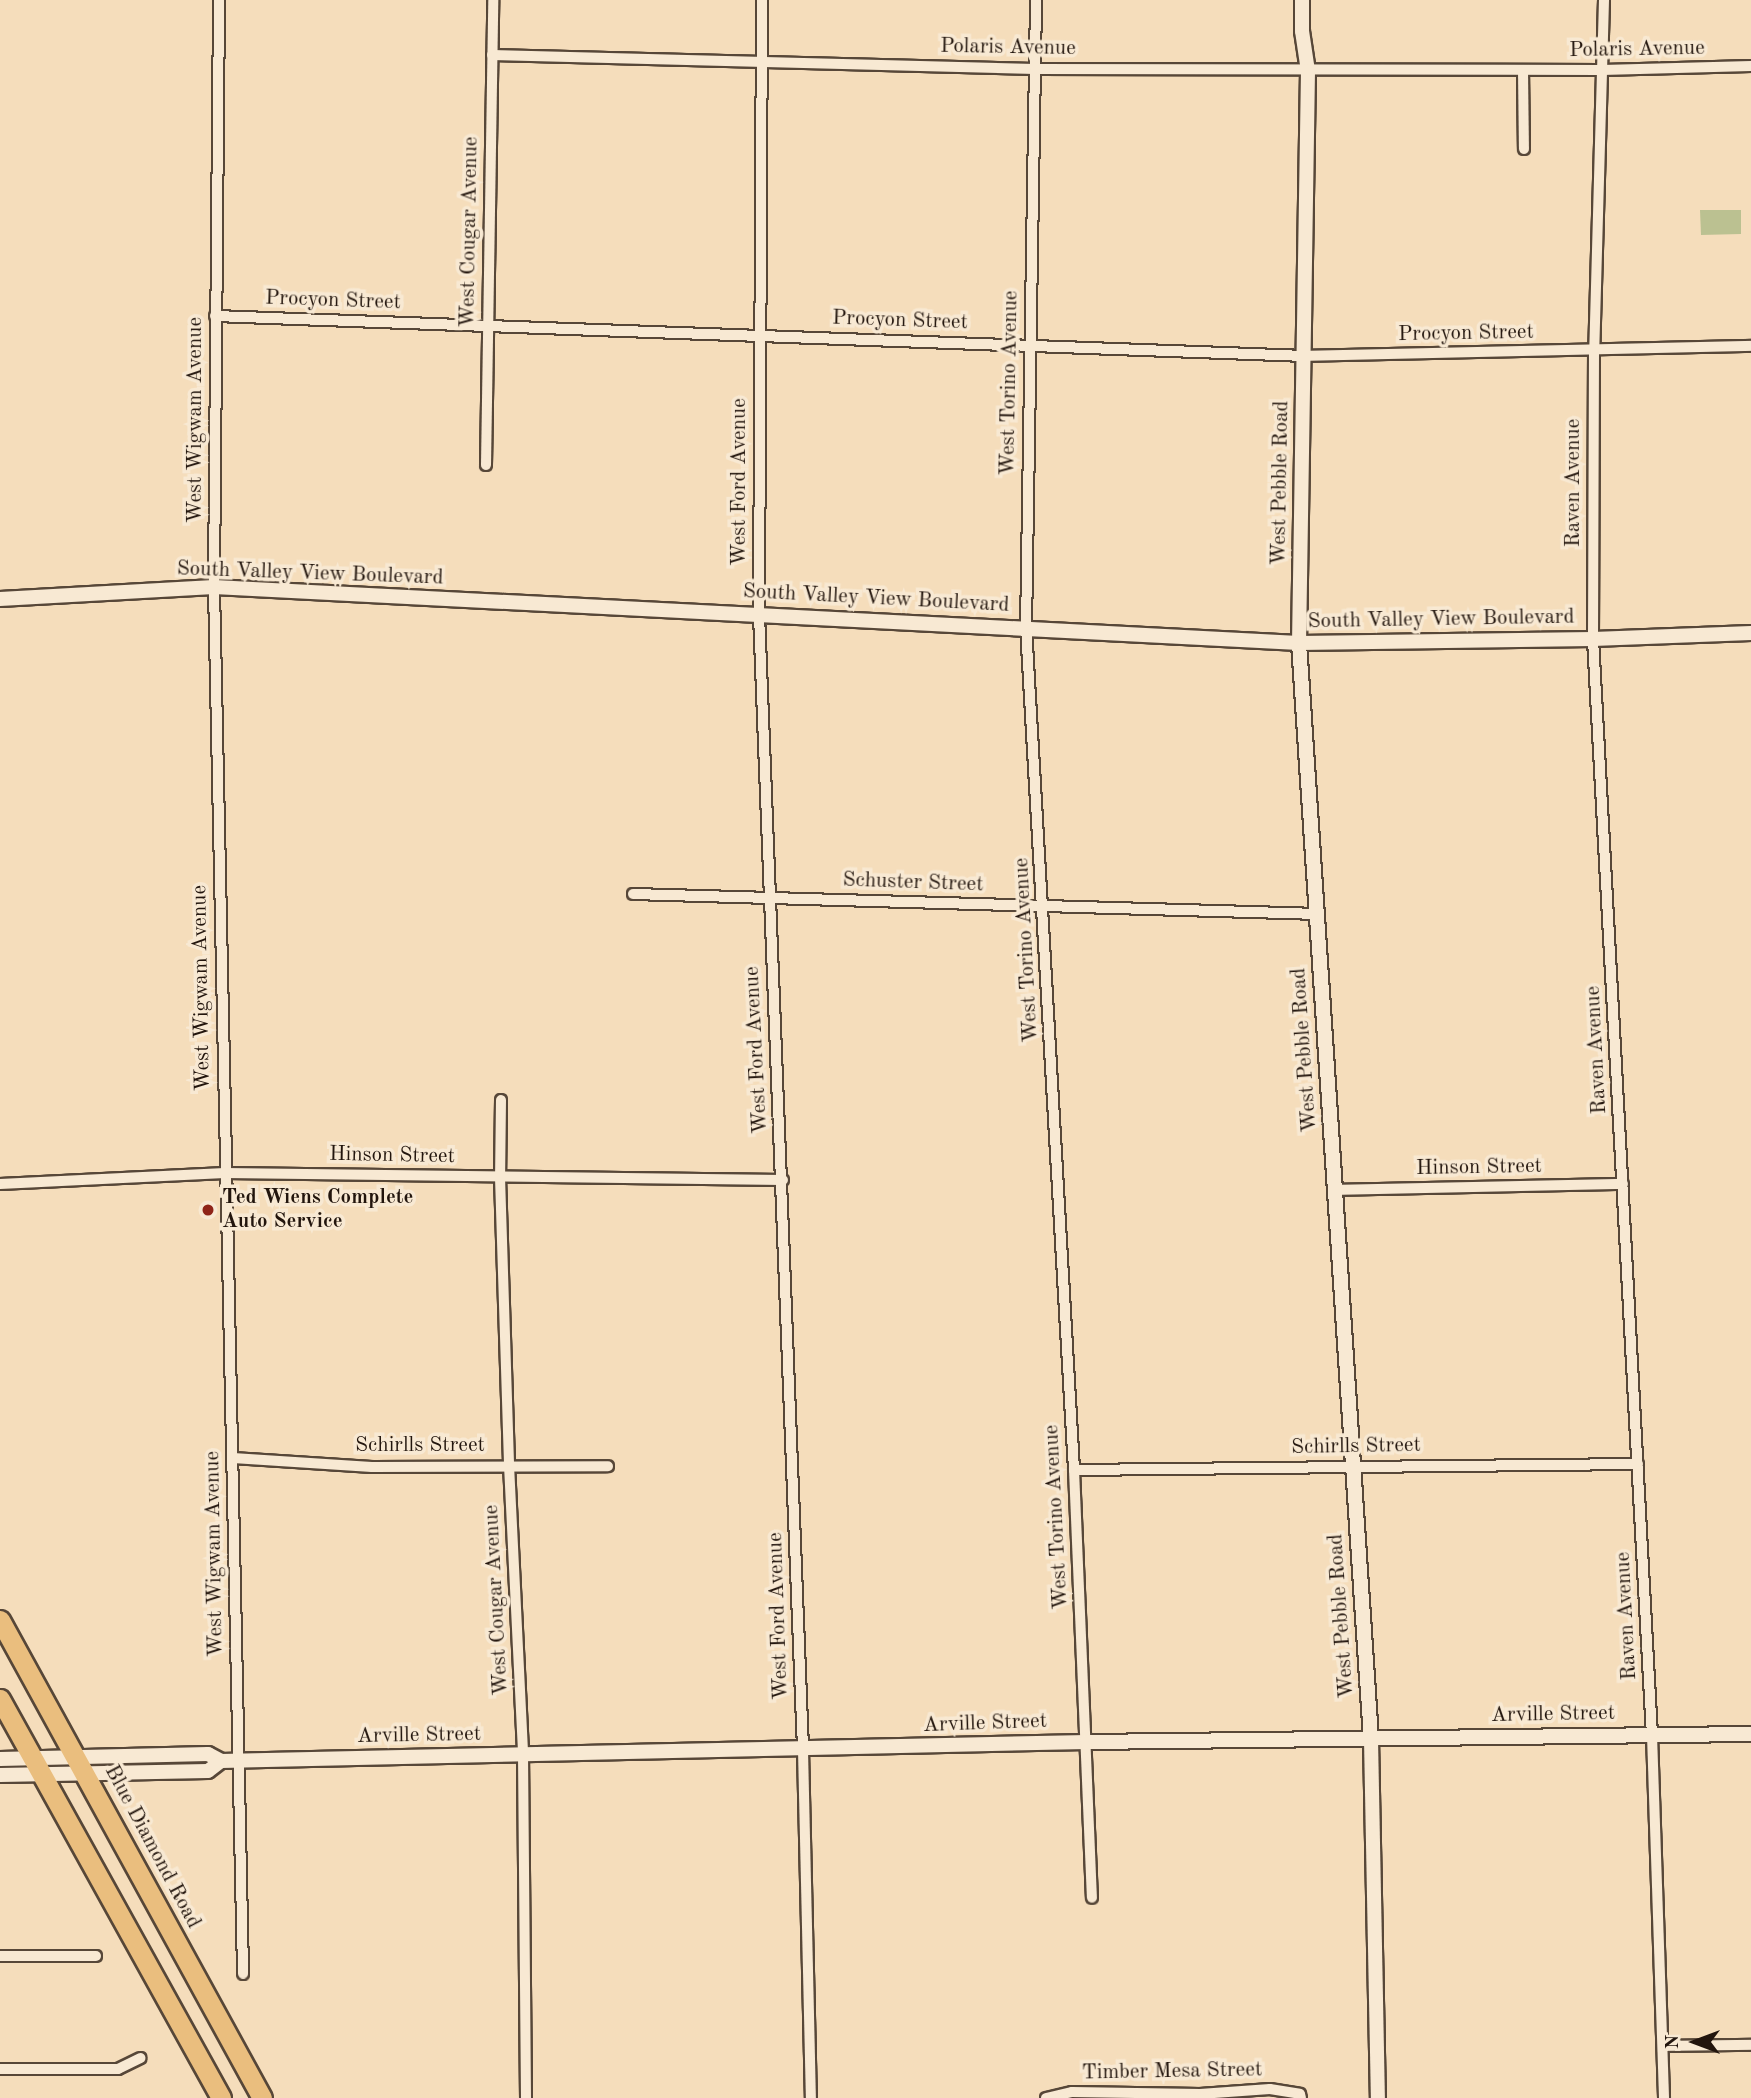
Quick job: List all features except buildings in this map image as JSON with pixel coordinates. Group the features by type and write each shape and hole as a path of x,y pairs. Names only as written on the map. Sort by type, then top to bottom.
{"highway":[{"name":"Blue Diamond Road","path":"0,1620 82,1765 262,2098"},
{"path":"0,1699 221,2098"}],"street":[{"name":"West Wigwam Avenue","path":"219,0 214,587 243,1974"},
{"name":"West Cougar Avenue","path":"486,465 492,0"},
{"name":"West Ford Avenue","path":"762,0 759,614 803,1750 811,2098"},
{"name":"West Torino Avenue","path":"1036,0 1026,627 1044,905 1074,1470 1093,1898"},
{"name":"West Pebble Road","path":"1302,0 1302,32 1308,71 1299,643 1371,1739 1378,2098"},
{"name":"Raven Avenue","path":"1604,0 1594,352 1593,639 1652,1735 1664,2098"},
{"name":"Polaris Avenue","path":"492,55 1035,69 1602,71 1751,66"},
{"path":"1523,71 1524,149"},
{"name":"Procyon Street","path":"215,316 1304,356 1594,352 1751,346"},
{"name":"South Valley View Boulevard","path":"0,599 214,587 1299,643 1593,639 1751,633"},
{"name":"Schuster Street","path":"633,894 1317,914"},
{"name":"West Cougar Avenue","path":"501,1100 500,1177 509,1465 523,1754 526,2098"},
{"name":"Hinson Street","path":"0,1184 225,1173 783,1180"},
{"name":"Hinson Street","path":"1335,1191 1623,1184"},
{"name":"Schirlls Street","path":"233,1458 372,1467 608,1466"},
{"name":"Schirlls Street","path":"1074,1470 1638,1464"},
{"name":"Arville Street","path":"0,1759 37,1766 208,1770 221,1761 1087,1742 1751,1734"},
{"name":"Arville Street","path":"0,1775 37,1766"},
{"path":"0,1956 96,1956"},
{"path":"1663,2046 1751,2045"},
{"path":"0,2069 118,2069 141,2057"},
{"name":"Timber Mesa Street","path":"1046,2098 1072,2092 1200,2096 1270,2089 1300,2096"}],"green space":[{"path":"1700,210 1741,210 1741,234 1701,235"}],"place":[{"name":"Ted Wiens Complete Auto Service","path":"208,1210"}]}
